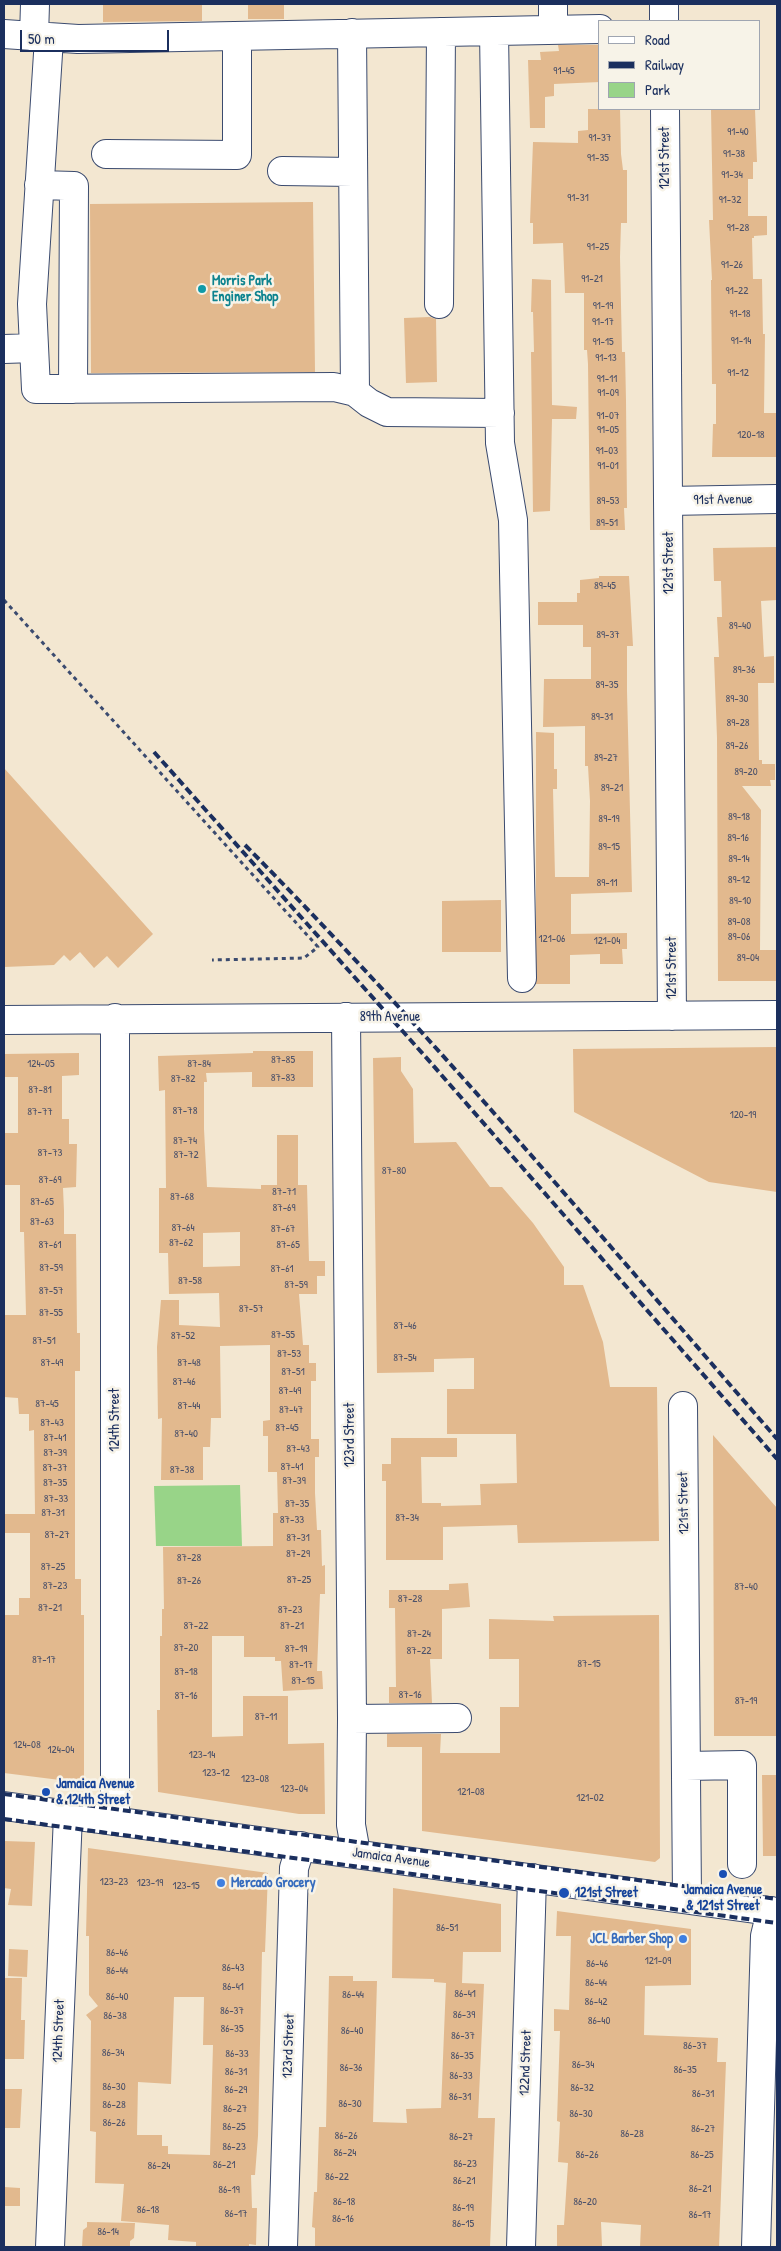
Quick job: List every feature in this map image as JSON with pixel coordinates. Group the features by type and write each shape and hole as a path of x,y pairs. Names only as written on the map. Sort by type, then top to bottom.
{"street":[{"path":"35,4 41,38 39,185 32,295 36,389 334,387 355,392 375,407 394,413 500,413"},
{"path":"664,4 664,20"},
{"path":"4,34 41,38 494,31 553,17 598,28"},
{"path":"494,31 500,413 503,465 513,520 522,978"},
{"path":"439,304 441,32"},
{"path":"352,33 355,392"},
{"path":"106,154 237,155 237,36"},
{"name":"121st Street","path":"665,110 672,1016"},
{"path":"282,171 354,172"},
{"path":"39,185 74,186 73,389"},
{"path":"4,349 34,348"},
{"name":"91st Avenue","path":"668,500 777,499"},
{"name":"89th Avenue","path":"4,1020 777,1015"},
{"name":"123rd Street","path":"346,1017 352,1719 351,1825 356,1853"},
{"name":"124th Street","path":"115,1018 115,1821"},
{"name":"121st Street","path":"683,1406 687,1899"},
{"path":"352,1719 457,1718"},
{"path":"686,1766 742,1766 742,1864"},
{"name":"Jamaica Avenue","path":"4,1806 774,1912"},
{"name":"124th Street","path":"50,2247 68,1815"},
{"name":"123rd Street","path":"283,2247 294,1868 301,1846"},
{"name":"122nd Street","path":"521,2247 532,1878"},
{"path":"756,2247 765,1936 774,1912"}],"path":[{"path":"4,600 318,948 304,958 212,960"}],"green space":[{"path":"240,1485 242,1546 156,1546 154,1486"}],"building":[{"path":"103,4 202,4 202,21 103,22"},
{"path":"248,4 284,4 284,19 248,19"},
{"path":"558,45 598,45 598,82 554,84 554,96 545,97 545,128 530,128 528,60 541,60 540,52 559,51"},
{"path":"588,109 620,110 621,154 623,170 627,170 627,223 621,223 620,257 622,352 625,352 626,401 627,508 624,508 625,530 590,530 588,364 587,350 584,350 584,293 565,293 563,243 533,244 533,223 530,223 533,142 578,143 578,131 588,130"},
{"path":"711,110 755,110 757,162 753,162 753,179 748,179 748,216 767,216 767,235 754,236 752,238 753,279 762,279 763,334 765,334 764,413 777,413 777,457 712,457 713,424 716,424 716,384 712,384 712,280 709,220 713,220"},
{"name":"Morris Park Enginer Shop","path":"313,202 315,372 91,373 90,204"},
{"path":"532,279 551,280 552,405 577,407 576,419 552,419 550,511 533,512 531,352 534,352 533,312 531,312"},
{"path":"430,317 436,319 437,382 406,383 404,318"},
{"path":"777,547 777,600 761,601 764,657 774,656 774,683 758,683 759,760 762,760 762,764 775,764 775,780 770,780 771,786 742,786 761,810 760,950 777,950 777,981 718,981 717,738 714,657 719,657 717,617 722,617 721,581 714,581 713,548"},
{"path":"599,576 629,576 633,646 627,646 632,892 571,894 571,934 627,933 627,949 622,949 623,964 600,964 600,954 570,955 570,984 536,984 536,732 554,733 554,769 557,769 557,789 553,789 555,877 589,877 590,801 588,766 585,766 585,726 543,727 544,679 591,679 591,647 583,647 583,625 538,625 538,602 577,602 577,593 580,593 580,580 599,578"},
{"path":"4,768 153,934 118,968 107,956 94,968 80,952 70,961 64,955 54,965 4,967"},
{"path":"501,900 501,952 442,952 442,901"},
{"path":"777,1047 777,1192 709,1182 574,1112 573,1049"},
{"path":"253,1051 313,1051 313,1087 252,1087 252,1072 206,1073 207,1082 204,1082 204,1129 207,1187 261,1189 261,1185 277,1185 277,1135 298,1135 298,1185 307,1185 309,1261 325,1261 325,1276 317,1276 317,1294 299,1294 303,1345 309,1345 309,1363 316,1363 316,1381 311,1381 311,1439 319,1439 319,1457 315,1457 315,1493 317,1530 321,1530 322,1566 325,1565 325,1594 320,1594 317,1671 322,1671 323,1689 283,1691 281,1661 275,1661 275,1657 244,1657 244,1636 212,1636 212,1737 243,1736 243,1696 288,1696 288,1744 324,1743 325,1814 299,1814 158,1792 157,1710 160,1710 160,1636 162,1636 162,1609 164,1609 163,1547 273,1546 273,1513 278,1513 277,1472 268,1472 268,1436 263,1436 263,1421 270,1420 270,1345 220,1346 221,1418 211,1418 210,1447 203,1447 203,1480 161,1480 162,1418 158,1419 157,1347 161,1300 179,1300 179,1325 220,1327 219,1293 169,1294 168,1253 159,1253 159,1188 166,1188 165,1090 159,1091 158,1056 253,1053","holes":["240,1232 240,1266 203,1267 203,1233"]},
{"path":"79,1053 79,1075 62,1076 62,1119 69,1119 69,1144 77,1144 76,1187 63,1188 64,1234 76,1234 77,1333 80,1333 80,1371 75,1371 75,1579 81,1579 81,1615 84,1615 84,1783 4,1773 4,1615 19,1615 19,1598 30,1598 30,1533 4,1533 4,1514 35,1514 34,1430 29,1431 29,1414 19,1414 18,1398 4,1397 4,1315 26,1315 24,1232 20,1232 20,1185 4,1185 4,1133 18,1133 18,1077 4,1077 4,1054"},
{"path":"401,1057 401,1071 413,1089 414,1143 456,1142 490,1187 502,1187 533,1223 564,1267 564,1285 583,1285 603,1342 610,1387 657,1387 659,1541 518,1543 517,1525 443,1527 443,1560 386,1560 386,1481 382,1481 382,1464 391,1464 391,1438 457,1438 457,1457 421,1457 422,1503 441,1503 441,1506 481,1505 480,1484 517,1483 516,1434 447,1434 447,1389 474,1389 474,1358 434,1359 434,1372 377,1373 373,1058"},
{"path":"713,1435 777,1508 777,1736 714,1736"},
{"path":"468,1583 470,1607 442,1609 442,1659 430,1659 432,1703 389,1703 389,1687 396,1687 395,1608 389,1608 389,1590 449,1590 449,1584"},
{"path":"659,1615 660,1858 655,1862 422,1831 422,1747 387,1747 387,1734 441,1734 440,1753 500,1753 500,1707 519,1707 519,1659 489,1659 489,1619 554,1621 553,1616"},
{"path":"762,1775 777,1775 777,1856 763,1856"},
{"path":"4,1841 35,1842 32,1906 8,1905 11,1889 4,1888"},
{"path":"88,1848 268,1873 265,1952 262,1952 258,2136 255,2175 251,2175 252,2208 257,2208 256,2245 249,2244 249,2247 196,2247 196,2242 168,2240 169,2225 121,2221 124,2184 95,2183 96,2132 90,2131 91,2021 86,2015 98,2006 89,1995 89,1936 86,1936","holes":["174,1997 204,1997 203,2045 213,2045 210,2155 168,2154 168,2146 162,2146 162,2135 137,2135 138,2082 171,2084"]},
{"path":"393,1888 501,1904 501,1952 463,1952 462,1983 484,1984 478,2118 495,2118 490,2247 315,2247 315,2228 312,2227 314,2192 317,2192 319,2127 326,2127 329,1976 353,1976 353,1981 377,1981 373,2122 407,2123 406,2109 441,2108 446,1983 434,1982 434,1979 392,1978"},
{"path":"557,1911 691,1929 691,1985 645,1986 644,2035 718,2038 717,2062 726,2062 719,2247 640,2247 641,2225 601,2222 602,2246 557,2246 557,2225 564,2225 568,2163 558,2162 560,2122 557,2121 560,2031 554,2031 554,2009 569,2010 571,1936 556,1936"},
{"path":"9,1949 28,1950 27,1977 8,1976"},
{"path":"4,1978 22,1978 21,2020 25,2020 24,2059 4,2059"},
{"path":"4,2089 22,2089 20,2128 4,2128"},
{"path":"4,2187 20,2188 20,2206 4,2206"},
{"path":"87,2222 135,2223 134,2238 130,2241 130,2247 82,2247 83,2230 87,2227"}],"railway":[{"path":"154,752 431,1063 777,1459"},
{"path":"245,845 383,989 450,1063 777,1439"},
{"path":"4,1794 777,1899"},
{"path":"4,1819 777,1923"}],"place":[{"name":"Morris Park Enginer Shop","path":"202,289"},
{"name":"Jamaica Avenue & 124th Street","path":"46,1792"},
{"name":"Jamaica Avenue & 121st Street","path":"723,1874"},
{"name":"Mercado Grocery","path":"221,1883"},
{"name":"121st Street","path":"564,1893"},
{"name":"JCL Barber Shop","path":"683,1939"}]}
